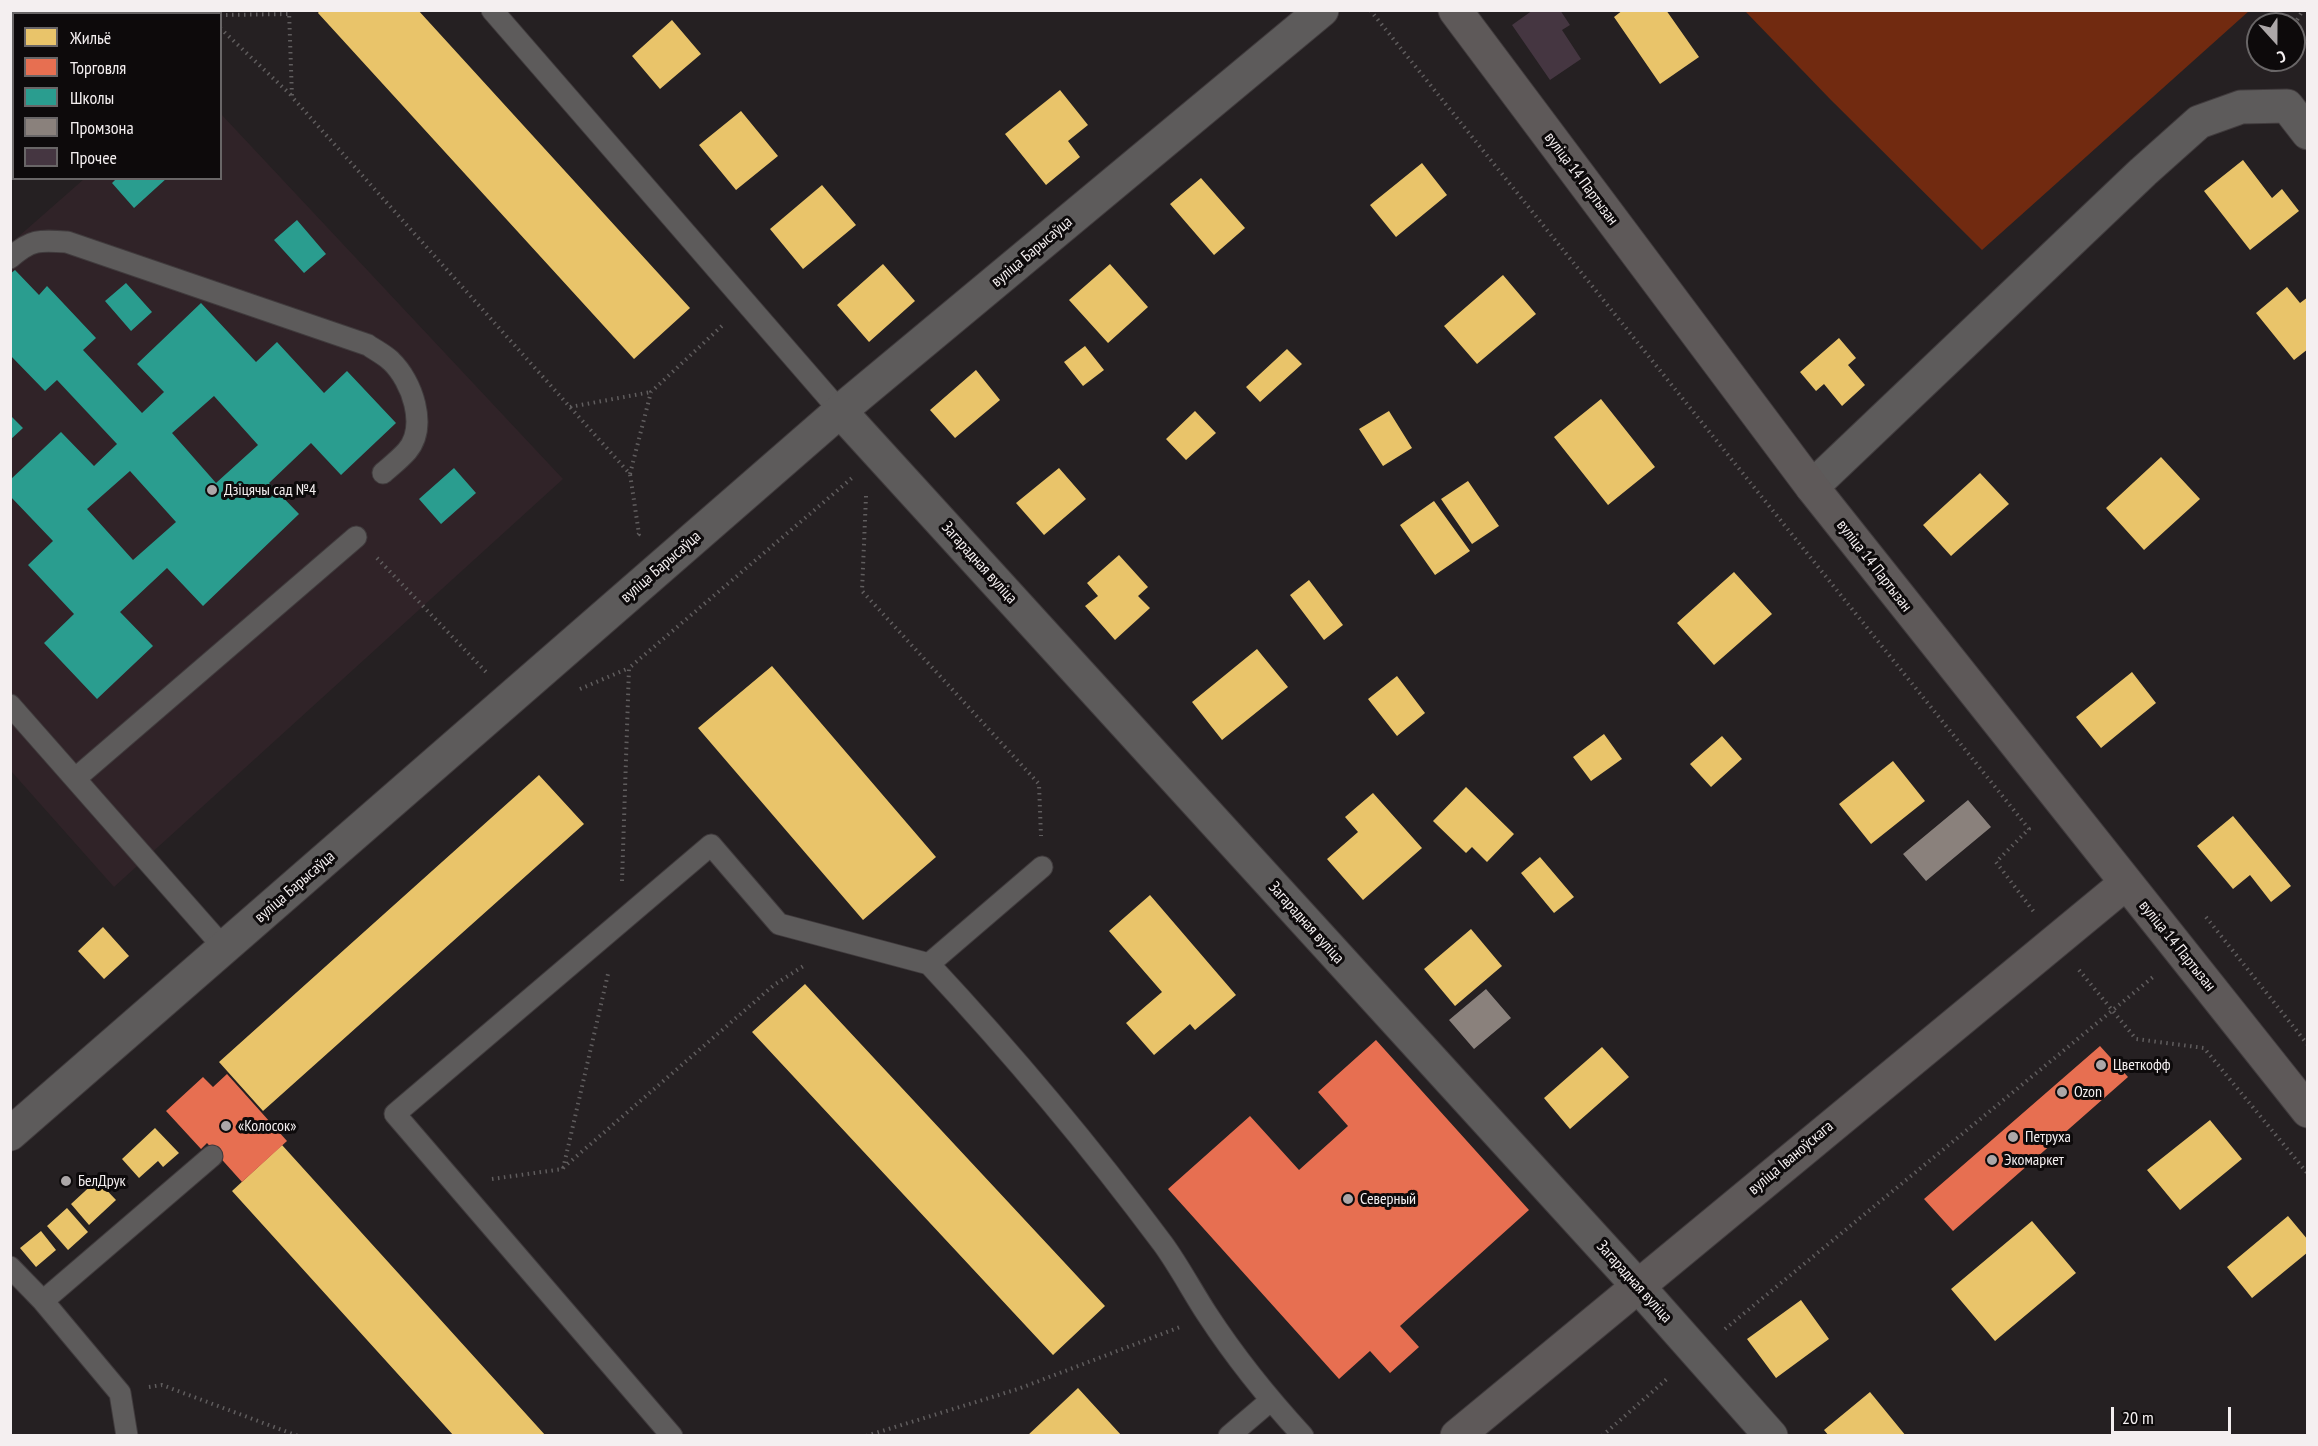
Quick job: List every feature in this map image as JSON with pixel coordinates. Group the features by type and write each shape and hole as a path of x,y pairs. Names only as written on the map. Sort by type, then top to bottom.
{"main road":[{"name":"вуліца 14 Партызан","path":"1455,10 1812,487 2307,1111"},
{"name":"вуліца Іваноўскага","path":"1456,1436 2126,883"}],"street":[{"name":"вуліца Барысаўца","path":"10,1134 840,411 1322,10"},
{"path":"1812,487 2143,172 2199,122 2241,107 2287,106 2307,133"},
{"name":"Загарадная вуліца","path":"840,411 873,459 1637,1285 1770,1436"}],"lane":[{"path":"492,10 840,411"},
{"path":"10,258 25,245 41,240 67,242 368,345 391,361 410,388 417,414 416,436 408,451 383,473"},
{"path":"76,778 356,537"},
{"path":"10,705 225,949"},
{"path":"672,1436 395,1114 711,845 780,924 929,964 971,1009 1091,1150 1165,1247 1208,1316 1270,1401 1303,1436"},
{"path":"929,964 1042,867"},
{"path":"43,1301 212,1156"},
{"path":"10,1267 43,1301 120,1393 127,1436"},
{"path":"1229,1436 1270,1401"}],"path":[{"path":"1370,10 2029,829 1996,862 2110,1010 2136,1039 2204,1048 2307,1174"},
{"path":"222,15 289,12 292,96"},
{"path":"222,30 292,96 630,474"},
{"path":"570,407 651,392 746,304"},
{"path":"630,542 639,534 630,474 651,392"},
{"path":"873,459 862,591 1039,784 1042,867"},
{"path":"563,1169 620,922 629,668 873,459"},
{"path":"356,537 487,672"},
{"path":"478,680 495,665"},
{"path":"1717,1336 2110,1010 2214,927"},
{"path":"455,1184 563,1169 774,985 843,941"},
{"path":"866,1436 1018,1389 1208,1316"},
{"path":"1602,1436 1668,1378"},
{"path":"120,1393 162,1385 298,1436"}],"shaded area":[{"path":"1745,11 2249,11 1982,250"},
{"path":"222,115 563,479 114,887 11,771 10,244 83,180 222,180"}],"building: Жильё":[{"path":"58,10 116,10 114,12 60,12"},
{"path":"320,10 418,10 690,308 634,359 318,13"},
{"path":"1623,10 1666,10 1699,57 1660,84 1614,17"},
{"path":"672,20 701,54 660,89 632,56"},
{"path":"1060,90 1088,125 1068,141 1080,157 1046,185 1005,134"},
{"path":"741,111 778,156 736,190 699,145"},
{"path":"2243,160 2272,198 2282,189 2299,211 2250,250 2204,191"},
{"path":"1422,163 1447,195 1396,237 1370,205"},
{"path":"1201,178 1245,228 1214,255 1170,204"},
{"path":"822,185 856,225 803,269 770,229"},
{"path":"883,264 915,301 869,342 837,305"},
{"path":"1110,264 1148,307 1108,343 1069,300"},
{"path":"1503,275 1536,314 1477,364 1444,326"},
{"path":"2287,287 2300,303 2308,297 2308,349 2294,360 2256,313"},
{"path":"1839,338 1856,358 1848,365 1865,385 1842,406 1824,384 1816,391 1800,372"},
{"path":"1085,346 1104,370 1083,386 1064,362"},
{"path":"1287,349 1302,364 1260,402 1246,387"},
{"path":"976,370 1000,400 955,438 930,410"},
{"path":"1601,399 1655,467 1608,505 1554,437"},
{"path":"1195,411 1216,433 1186,460 1166,439"},
{"path":"1389,411 1412,448 1383,466 1359,429"},
{"path":"2161,457 2200,499 2144,550 2106,508"},
{"path":"1059,468 1086,499 1044,535 1016,503"},
{"path":"1980,473 2009,504 1951,556 1923,525"},
{"path":"1468,481 1499,526 1472,544 1441,499"},
{"path":"1434,501 1470,551 1435,575 1400,525"},
{"path":"1119,555 1148,587 1138,596 1150,608 1115,640 1085,606 1098,596 1087,583"},
{"path":"1734,572 1772,614 1714,665 1677,623"},
{"path":"1309,580 1343,625 1324,640 1290,595"},
{"path":"1257,649 1288,687 1222,740 1192,702"},
{"path":"772,666 936,857 863,920 698,728"},
{"path":"2132,672 2156,703 2101,748 2076,717"},
{"path":"1397,676 1425,713 1397,736 1368,699"},
{"path":"1604,734 1622,759 1591,781 1573,757"},
{"path":"1722,736 1742,759 1711,787 1690,764"},
{"path":"1893,761 1925,801 1871,844 1839,804"},
{"path":"539,775 584,824 263,1111 219,1062"},
{"path":"1466,787 1514,834 1487,862 1472,847 1466,853 1433,821"},
{"path":"1373,793 1422,848 1363,900 1327,859 1358,832 1345,817"},
{"path":"2233,816 2291,886 2271,902 2250,875 2233,889 2197,846"},
{"path":"1540,857 1574,897 1554,913 1521,873"},
{"path":"1150,895 1236,995 1195,1030 1190,1024 1154,1055 1126,1023 1162,992 1109,931"},
{"path":"103,927 129,956 104,979 78,951"},
{"path":"1471,929 1502,966 1455,1006 1424,969"},
{"path":"805,984 1105,1306 1053,1355 752,1032"},
{"path":"1602,1047 1629,1077 1570,1129 1544,1098"},
{"path":"2210,1120 2242,1159 2180,1210 2147,1170"},
{"path":"155,1128 179,1153 163,1167 158,1161 139,1178 122,1159"},
{"path":"282,1145 546,1436 454,1436 232,1191"},
{"path":"97,1180 116,1200 89,1225 71,1204"},
{"path":"67,1208 88,1232 68,1250 47,1226"},
{"path":"2288,1216 2308,1240 2308,1252 2252,1298 2227,1267"},
{"path":"2032,1221 2076,1273 1995,1341 1951,1289"},
{"path":"41,1231 56,1250 36,1267 20,1248"},
{"path":"1801,1300 1829,1339 1776,1378 1747,1339"},
{"path":"1078,1388 1122,1436 1027,1436"},
{"path":"1870,1392 1906,1436 1829,1436 1824,1430"}],"building: Торговля":[{"name":"Северный","path":"1376,1040 1529,1210 1400,1326 1419,1347 1390,1373 1370,1351 1339,1379 1168,1189 1250,1116 1299,1170 1348,1126 1318,1092"},
{"path":"2100,1046 2128,1077 1953,1231 1924,1199"},
{"name":"«Колосок»","path":"227,1074 287,1141 242,1182 207,1143 201,1149 166,1111 203,1077 213,1087"}],"building: Школы":[{"path":"115,180 165,180 134,208 112,183"},
{"path":"297,220 326,254 304,273 274,240"},
{"name":"Дзіцячы сад №4","path":"15,270 39,295 47,286 96,338 83,350 142,413 164,392 137,364 201,303 256,362 277,342 324,393 347,371 396,423 341,475 311,443 269,483 299,514 203,606 167,568 120,612 153,646 97,699 44,643 74,614 28,565 53,541 10,496 10,480 61,432 94,466 117,444 57,380 45,391 10,355 10,274","holes":["214,396 258,445 216,483 172,433","130,471 176,522 133,560 87,509"]},
{"path":"126,283 152,312 131,331 105,301"},
{"path":"10,415 23,428 10,440"},
{"path":"454,468 476,493 441,524 419,499"}],"building: Промзона":[{"path":"1968,800 1991,827 1926,881 1903,854"},
{"path":"1486,989 1511,1018 1474,1049 1449,1020"}],"building: Прочее":[{"path":"1533,10 1560,10 1570,25 1562,30 1581,59 1550,80 1512,25"}],"place":[{"name":"Дзіцячы сад №4","path":"212,490"},
{"name":"Цветкофф","path":"2101,1065"},
{"name":"Ozon","path":"2062,1092"},
{"name":"«Колосок»","path":"226,1126"},
{"name":"Петруха","path":"2013,1137"},
{"name":"Экомаркет","path":"1992,1160"},
{"name":"БелДрук","path":"66,1181"},
{"name":"Северный","path":"1348,1199"}]}
